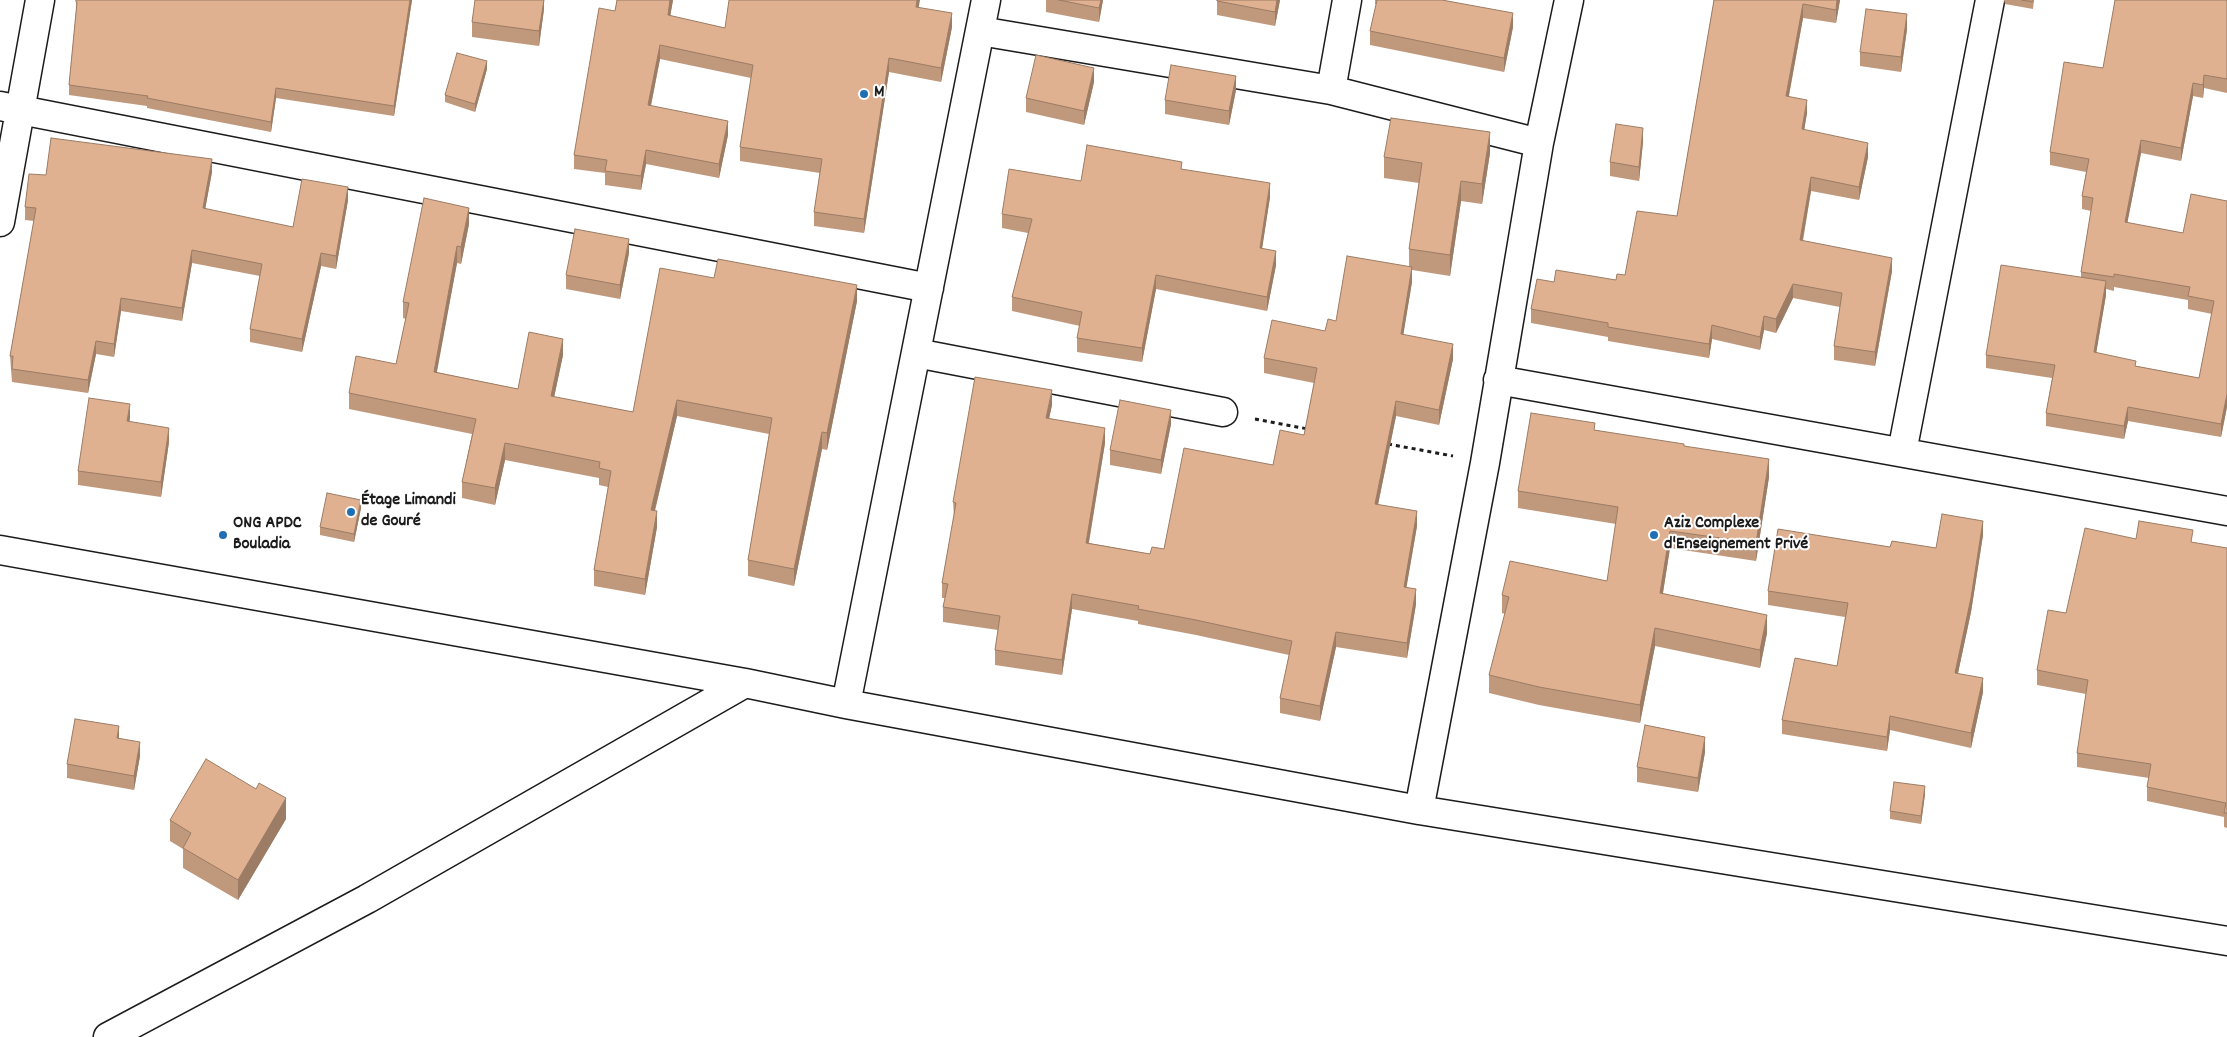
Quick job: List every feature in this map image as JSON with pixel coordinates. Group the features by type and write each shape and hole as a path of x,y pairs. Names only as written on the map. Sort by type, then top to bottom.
{"street":[{"path":"0,222 10,108 40,0"},
{"path":"846,704 986,0"},
{"path":"1331,90 1347,0"},
{"path":"1419,810 1485,463 1539,143 1568,0"},
{"path":"1902,452 1990,0"},
{"path":"980,31 1331,90 1539,143"},
{"path":"10,108 929,288"},
{"path":"916,353 1223,412"},
{"path":"1498,380 2227,511"},
{"path":"0,550 745,683 846,704 1419,810 2227,941"},
{"path":"108,1037 367,899 745,683"}],"path":[{"path":"1223,412 1310,429"},
{"path":"1388,444 1485,463"}],"building":[{"path":"76,0 410,0 394,106 276,88 271,122 147,98 148,96 69,85"},
{"path":"475,0 544,0 539,31 472,22"},
{"path":"617,0 670,0 668,15 725,28 729,0 917,0 916,7 952,13 941,68 889,58 864,219 814,212 822,159 740,147 753,65 660,45 648,105 728,121 719,164 646,150 641,176 605,171 607,160 574,155 599,8 615,11"},
{"path":"1059,0 1101,0 1099,8"},
{"path":"1217,0 1277,0 1275,12"},
{"path":"1377,0 1442,0 1513,13 1504,58 1370,31"},
{"path":"1714,0 1837,0 1836,10 1803,4 1786,96 1807,100 1802,129 1868,143 1859,187 1811,177 1800,240 1892,258 1875,352 1834,346 1842,293 1793,284 1776,319 1764,316 1760,337 1712,325 1709,344 1608,327 1608,323 1531,309 1537,279 1554,282 1556,270 1616,280 1617,274 1625,275 1637,211 1677,216"},
{"path":"2115,0 2227,0 2227,79 2204,75 2203,85 2193,83 2181,148 2141,140 2125,222 2183,233 2191,194 2227,201 2227,394 2221,424 2128,407 2124,426 2046,413 2055,365 1986,355 2001,265 2106,281 2094,352 2136,361 2135,366 2199,378 2214,301 2188,296 2190,287 2114,274 2114,277 2081,272 2093,198 2082,196 2089,159 2050,152 2064,62 2103,68"},
{"path":"1866,9 1907,14 1901,57 1860,52"},
{"path":"457,53 487,61 475,104 445,95"},
{"path":"1036,55 1094,68 1084,111 1026,98"},
{"path":"1171,65 1236,76 1229,111 1165,100"},
{"path":"1391,118 1490,132 1482,184 1461,181 1450,255 1409,249 1422,163 1384,157"},
{"path":"1616,124 1643,128 1639,167 1610,162"},
{"path":"51,138 212,159 203,208 293,227 302,179 348,187 336,256 321,253 302,339 250,329 262,264 192,250 182,308 121,298 114,344 96,341 88,380 12,369 13,356 10,356 36,208 25,207 29,174 46,175"},
{"path":"1087,145 1182,162 1181,169 1270,183 1260,248 1276,251 1267,297 1156,275 1142,348 1077,338 1082,312 1012,297 1032,219 1002,214 1009,169 1081,181"},
{"path":"424,198 469,208 461,247 457,246 434,372 518,389 529,332 563,339 551,396 633,412 660,268 714,278 718,259 857,285 827,433 822,432 794,569 748,560 772,418 677,400 651,510 657,511 645,579 594,570 611,471 599,468 600,462 505,443 495,488 462,482 476,419 349,393 356,356 396,364 409,303 403,302"},
{"path":"575,229 629,239 620,285 566,275"},
{"path":"1347,256 1412,267 1401,334 1453,344 1439,410 1396,401 1375,504 1417,511 1404,587 1416,589 1407,643 1336,632 1320,706 1280,698 1292,641 1138,609 1139,606 1072,594 1062,660 995,650 1000,616 943,607 948,584 942,583 956,503 953,502 975,377 1052,390 1046,418 1105,428 1086,543 1150,554 1152,547 1164,549 1184,448 1273,465 1280,430 1304,435 1317,368 1264,358 1272,320 1325,331 1328,319 1336,321"},
{"path":"89,398 130,404 127,421 169,428 161,482 78,471"},
{"path":"1120,400 1171,410 1161,460 1110,450"},
{"path":"1531,413 1595,423 1594,430 1769,459 1756,543 1670,531 1660,593 1767,615 1760,650 1655,628 1640,705 1539,687 1489,675 1509,597 1502,595 1510,561 1607,581 1618,507 1518,491"},
{"path":"327,493 361,500 354,534 320,527"},
{"path":"1942,514 1983,521 1971,598 1955,673 1983,678 1971,733 1890,716 1887,737 1782,720 1795,658 1837,666 1848,603 1768,591 1778,529 1890,547 1892,541 1936,548"},
{"path":"2139,521 2193,530 2191,542 2227,548 2227,813 2224,813 2226,803 2147,787 2151,764 2077,753 2088,680 2037,670 2048,610 2066,613 2085,528 2136,539"},
{"path":"75,719 119,726 117,738 140,742 134,776 67,764"},
{"path":"1645,725 1705,737 1698,778 1637,767"},
{"path":"206,759 256,789 259,783 286,798 238,880 183,848 191,833 170,820"},
{"path":"1894,782 1925,786 1921,816 1890,811"}],"place":[{"name":"M","path":"864,94"},
{"name":"Étage Limandi de Gouré","path":"351,512"},
{"name":"ONG APDC Bouladia","path":"223,535"},
{"name":"Aziz Complexe d'Enseignement Privé","path":"1654,535"}]}
